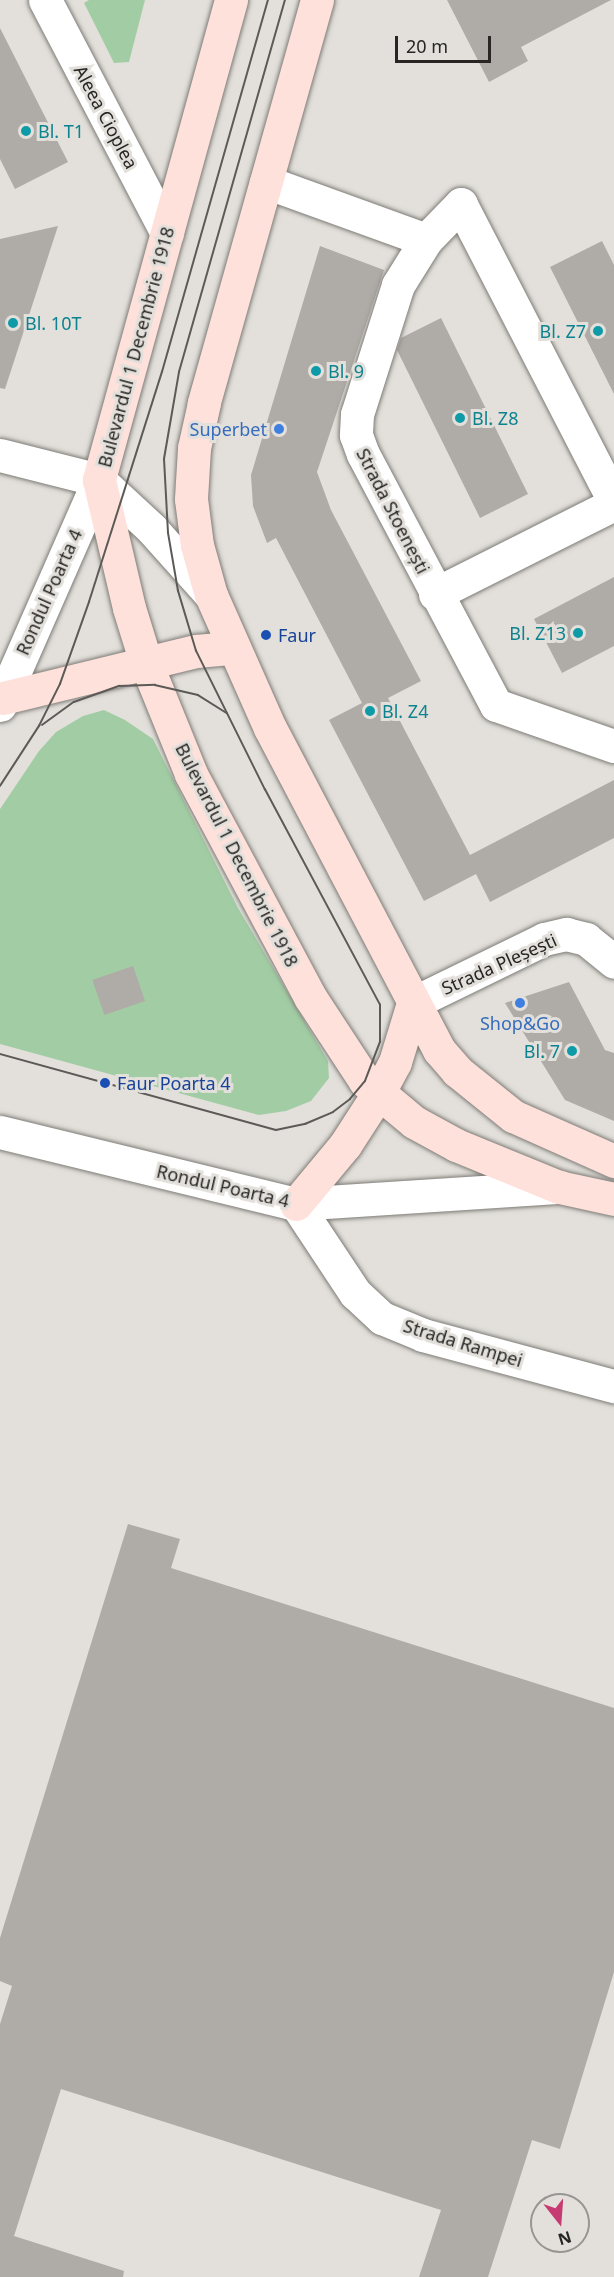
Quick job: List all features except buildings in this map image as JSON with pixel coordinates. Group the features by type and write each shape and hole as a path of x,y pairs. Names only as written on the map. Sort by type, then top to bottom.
{"main road":[{"name":"Bulevardul 1 Decembrie 1918","path":"231,0 99,480 129,608 146,663 191,774 254,895 310,997 365,1081 414,1122 456,1145 559,1188 614,1200"},
{"path":"317,0 204,403 194,448 190,499 197,545 211,595 270,728 413,1003 440,1050 457,1071 485,1096 513,1116 614,1161"},
{"path":"2,701 196,651 233,648"},
{"path":"296,1204 345,1144 378,1094 395,1062 413,1003"}],"street":[{"name":"Aleea Cioplea","path":"45,0 167,233"},
{"path":"266,183 426,240"},
{"name":"Strada Stoenești","path":"614,502 461,204 426,240 398,285 357,414 356,435 363,454 435,594 496,705 614,746"},
{"path":"0,455 99,480 121,497 211,595"},
{"name":"Rondul Poarta 4","path":"2,701 99,480"},
{"path":"435,594 614,502"},
{"name":"Strada Pleșești","path":"413,1003 544,939 566,934 586,939 614,962"},
{"name":"Rondul Poarta 4","path":"0,1132 296,1204 559,1188"},
{"name":"Strada Rampei","path":"296,1204 355,1293 382,1318 423,1335 614,1386"}],"green space":[{"path":"89,0 145,0 129,62 114,63 84,3"},
{"path":"104,710 125,720 153,739 238,908 328,1061 329,1078 311,1101 286,1111 259,1115 0,1044 0,809 39,751 56,732 83,716"}],"tram line":[{"path":"0,786 39,726 60,684 89,602 162,372 268,0"},
{"path":"0,1054 276,1130 305,1124 333,1112 350,1099 365,1081 380,1042 380,1005 265,790 196,651 178,591 168,533 164,459 179,372 285,0"},
{"path":"42,725 74,702 119,686 155,685 198,695 227,713"}],"place":[{"name":"Bl. T1","path":"26,131"},
{"name":"Bl. 10T","path":"13,323"},
{"name":"Bl. Z7","path":"598,331"},
{"name":"Bl. 9","path":"316,371"},
{"name":"Bl. Z8","path":"460,418"},
{"name":"Superbet","path":"279,429"},
{"name":"Bl. Z13","path":"578,633"},
{"name":"Faur","path":"266,635"},
{"name":"Bl. Z4","path":"370,711"},
{"name":"Shop&Go","path":"520,1003"},
{"name":"Bl. 7","path":"572,1051"},
{"name":"Faur Poarta 4","path":"105,1083"}]}
